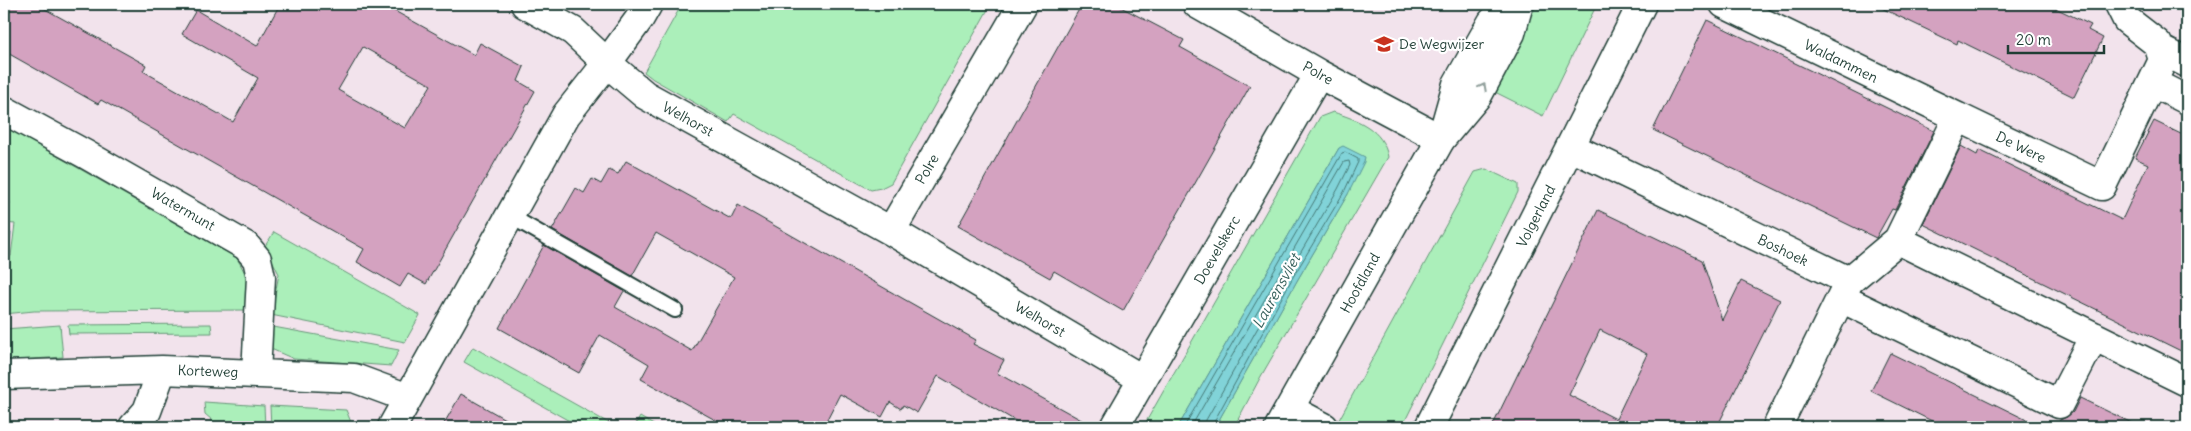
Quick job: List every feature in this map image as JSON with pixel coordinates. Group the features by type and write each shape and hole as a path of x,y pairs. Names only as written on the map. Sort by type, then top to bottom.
{"street":[{"path":"525,4 573,31 606,63"},
{"path":"392,427 566,115 640,18 648,4"},
{"name":"Polre","path":"891,231 1023,4"},
{"name":"Polre","path":"1197,4 1319,74 1441,139"},
{"name":"Hoofdland","path":"1441,139 1456,84 1492,22 1512,4"},
{"name":"Hoofdland","path":"1285,418 1441,139 1478,95 1511,33 1519,4"},
{"name":"Volgerland","path":"1430,427 1642,4"},
{"name":"Waldammen","path":"1724,4 1958,117"},
{"path":"2118,4 2127,20 2158,44 2160,50 2187,63"},
{"name":"De Were","path":"1958,117 2102,186 2163,60 2160,50"},
{"name":"Welhorst","path":"606,63 645,95 891,231 1142,379"},
{"name":"Doevelskerc","path":"1114,427 1319,74"},
{"path":"2153,83 2187,100"},
{"name":"Watermunt","path":"4,110 246,246 257,259 261,277 256,373"},
{"path":"1776,427 1845,290 1898,240 1958,117"},
{"name":"Boshoek","path":"1571,147 1845,290"},
{"path":"1898,240 2187,382"},
{"path":"1845,290 2059,404 2094,336"},
{"path":"133,427 147,411 162,370"},
{"name":"Korteweg","path":"4,375 162,370 354,378 408,398"},
{"path":"1285,418 1324,427"}],"lane":[{"path":"510,216 675,310"}],"green space":[{"path":"682,4 991,4 891,183 871,190 734,114 728,122 644,72"},
{"path":"1537,4 1597,4 1543,116 1493,91"},
{"path":"1333,112 1351,118 1368,127 1381,139 1388,157 1260,378 1234,427 1215,427 1348,194 1339,148 1178,427 1143,427 1320,117"},
{"path":"4,126 237,258 247,277 247,310 34,311 4,314 4,261 11,256 15,224 4,223 4,205 10,204 8,190 4,186"},
{"path":"1486,169 1518,184 1518,192 1402,427 1335,427 1475,172"},
{"path":"274,232 420,315 405,342 271,315 279,274 265,246"},
{"path":"211,324 212,333 69,334 68,325"},
{"path":"60,325 63,357 4,361 4,329"},
{"path":"268,326 399,350 391,366 294,359 271,349 267,331"},
{"path":"473,347 614,426 580,427 464,362"},
{"path":"204,402 264,406 265,427 206,427 212,420 205,414"},
{"path":"270,406 346,410 353,427 271,427"},
{"path":"640,417 657,427 634,427"}],"water":[{"name":"Laurensvliet","path":"1343,146 1365,157 1364,162 1348,194 1215,427 1178,427 1339,148"},
{"path":"4,232 11,233 7,256 4,259"}],"building":[{"path":"4,4 36,4 146,65 143,71 233,122 258,78 182,34 196,10 257,46 280,4 382,4 474,55 480,43 524,67 518,81 535,91 426,284 408,274 400,287 357,262 364,249 101,100 98,104 4,51","holes":["363,47 431,85 405,128 338,90"]},
{"path":"1082,4 1115,4 1184,40 1180,47 1250,86 1123,311 1054,271 1050,278 958,226"},
{"path":"1873,4 2047,4 2091,25 2088,30 2103,38 2074,97 1958,40 1957,44"},
{"path":"1707,20 1934,131 1895,210 1892,209 1876,238 1653,130"},
{"path":"2154,121 2187,137 2187,354 1923,224 1961,146 1977,155 1979,150 2122,220 2148,164 2135,158"},
{"path":"626,161 731,219 738,205 976,340 973,344 1004,360 997,373 1094,427 1026,427 938,376 917,413 903,405 901,409 890,402 882,417 840,394 823,427 728,427 641,379 649,364 600,335 579,373 499,328 544,245 624,291 615,307 692,351 734,277 656,233 632,276 552,230 576,188 584,193 592,179 601,184 609,170 618,174"},
{"path":"1598,210 1702,260 1722,320 1741,281 1780,300 1717,427 1492,427","holes":["1600,330 1647,354 1616,419 1569,395"]},
{"path":"1890,353 2041,427 1944,427 1871,391"},
{"path":"461,394 519,427 442,427"},
{"path":"2080,398 2140,427 2056,427 2060,420 2073,412"}],"place":[{"name":"De Wegwijzer","path":"1384,44"}]}
